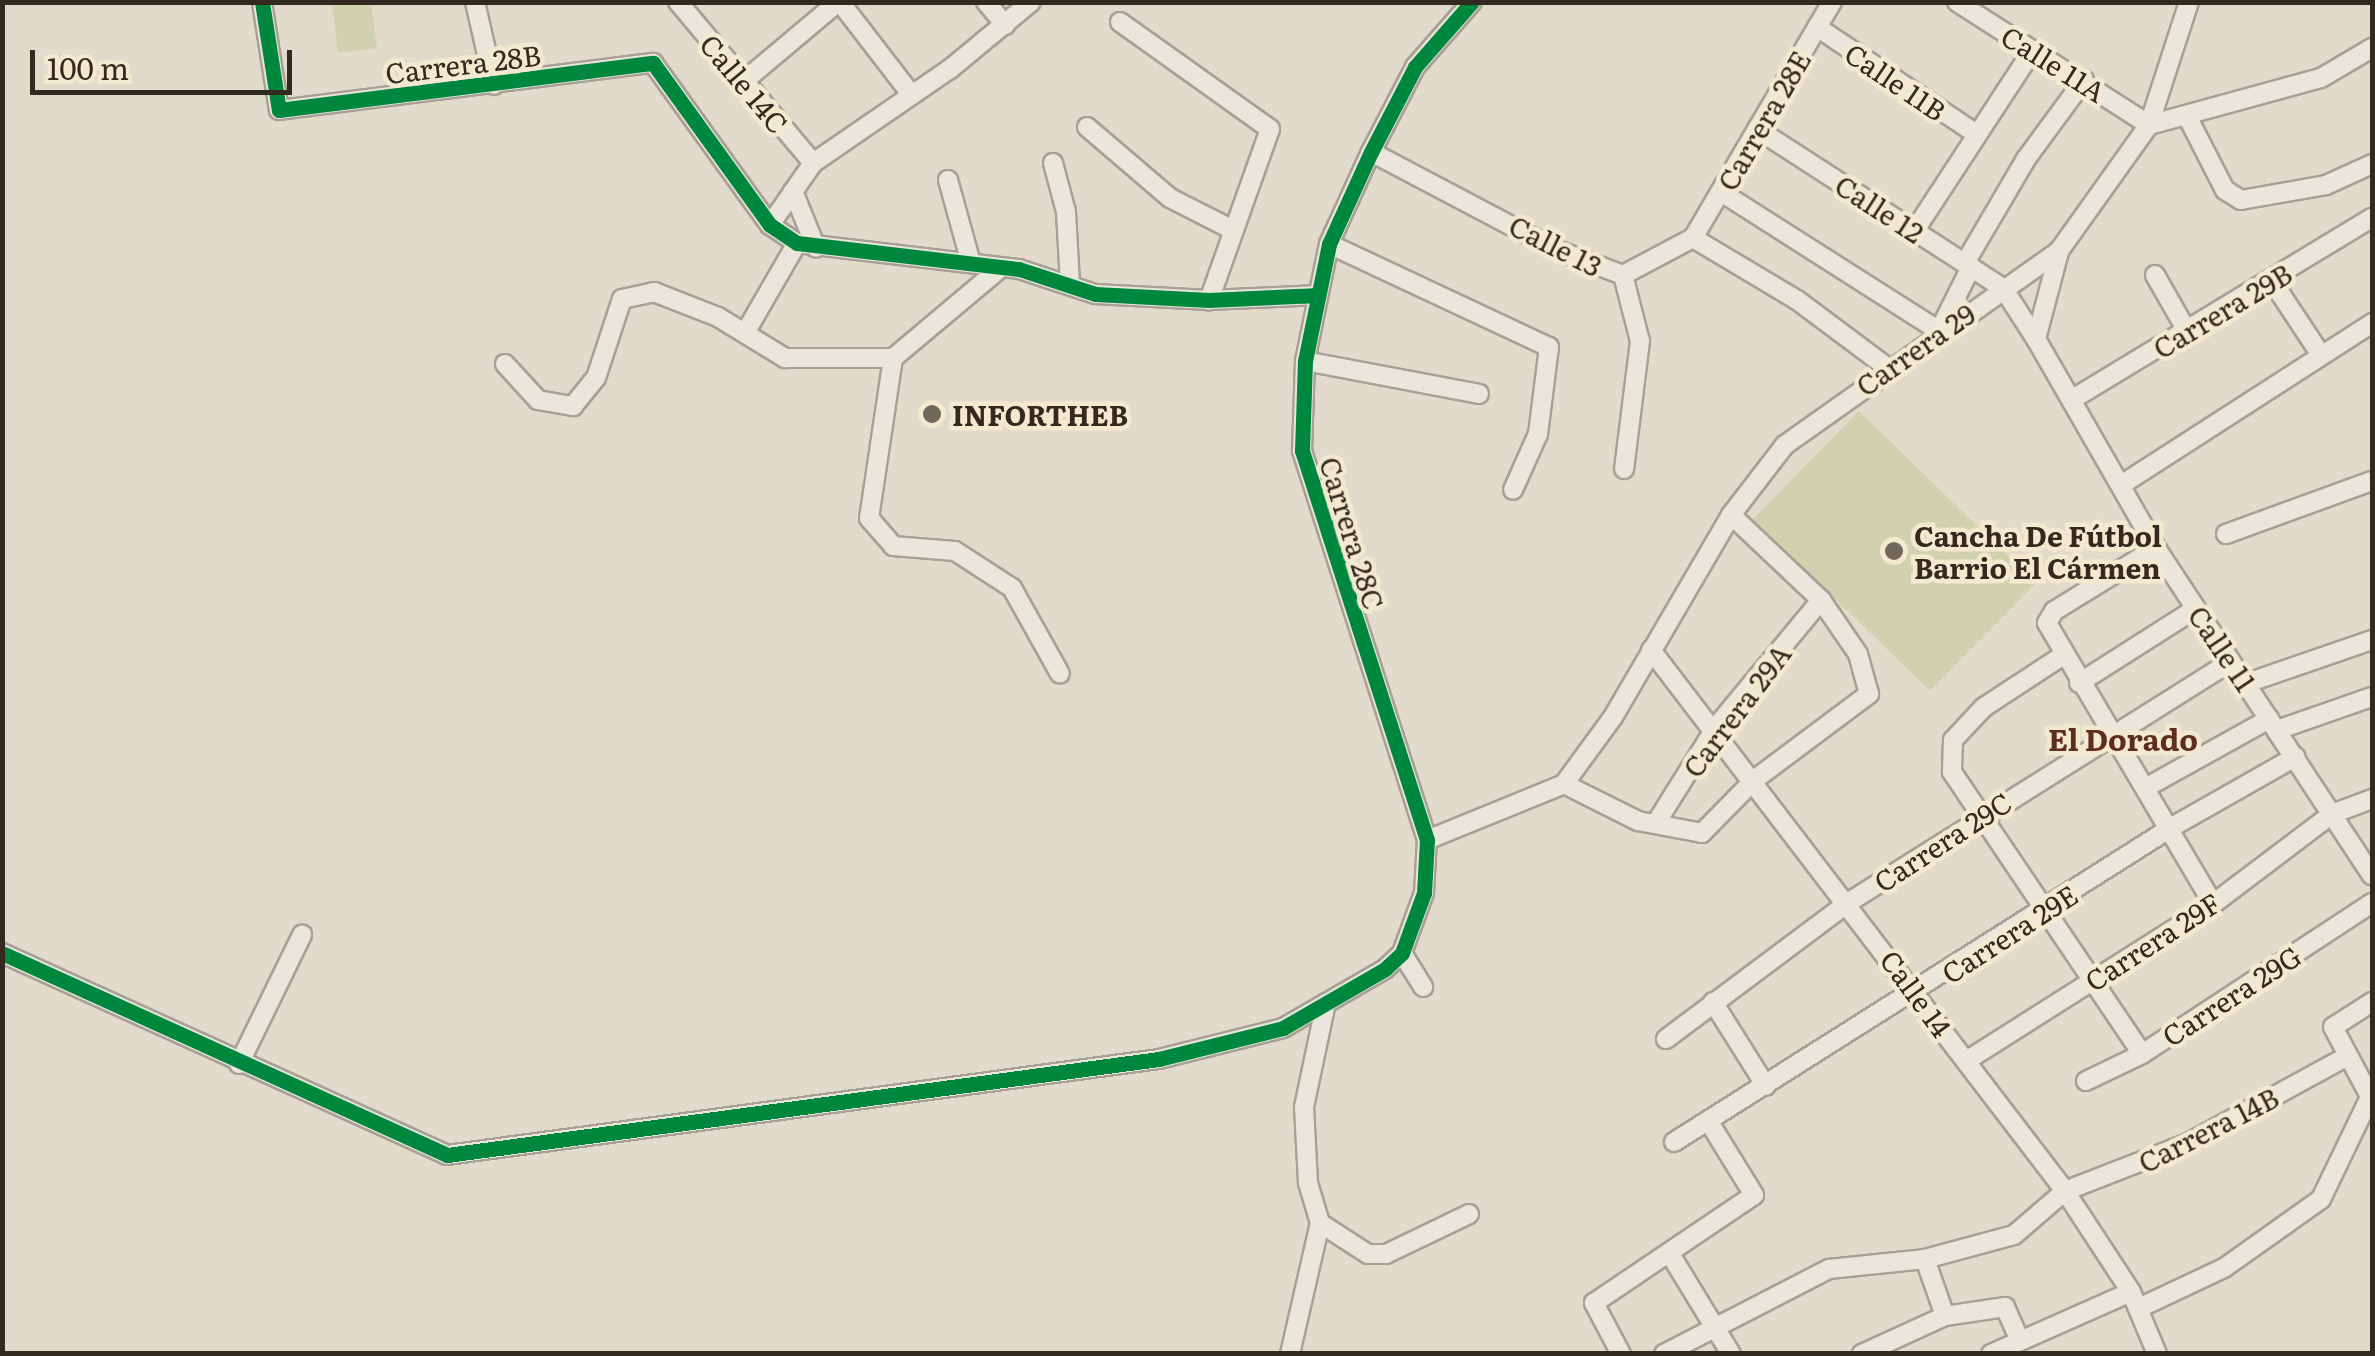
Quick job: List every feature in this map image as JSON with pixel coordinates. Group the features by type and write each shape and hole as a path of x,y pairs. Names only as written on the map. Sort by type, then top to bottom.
{"street":[{"name":"Carrera 28B","path":"262,2 279,110 653,63 770,225"},
{"path":"474,2 494,85"},
{"name":"Calle 14C","path":"678,2 813,163"},
{"path":"744,82 839,2 910,93"},
{"path":"986,2 1005,24"},
{"path":"1031,2 813,163 770,225 797,243 816,248 971,262 1070,283 1094,294 1209,300 1318,295"},
{"name":"Carrera 28C","path":"1402,953 1424,893 1428,840 1302,451 1305,361 1329,244 1370,152 1416,67 1472,2"},
{"name":"Carrera 28E","path":"1692,238 1832,2"},
{"name":"Calle 11A","path":"1957,2 2084,80 2150,126"},
{"name":"Carrera 29","path":"1564,784 1651,650 1731,515 1785,445 1939,331 2059,252 2150,126 2190,2"},
{"path":"1120,22 1270,129 1209,300"},
{"name":"Calle 11B","path":"1816,28 1976,134"},
{"path":"2150,126 2322,78 2372,48"},
{"path":"1915,230 2032,50"},
{"path":"1722,192 1939,331 1968,265 2026,159 2084,80"},
{"path":"2188,118 2225,190 2241,200 2326,185 2372,164"},
{"path":"1087,127 1170,198 1232,230"},
{"name":"Calle 12","path":"1758,129 2002,288"},
{"name":"Calle 13","path":"1370,152 1557,250 1623,275 1692,238"},
{"path":"1053,163 1066,212 1070,283"},
{"path":"948,180 971,262"},
{"path":"792,190 816,248"},
{"name":"Carrera 29B","path":"2071,400 2372,218"},
{"path":"1692,238 1797,300 1888,368"},
{"path":"745,333 797,243"},
{"path":"1329,244 1549,347 1538,434 1513,490"},
{"path":"2036,338 2059,252"},
{"path":"505,364 538,400 573,406 596,378 622,299 654,292 745,333 785,358 893,358 998,270"},
{"path":"1623,275 1640,341 1624,469"},
{"path":"2154,275 2187,331"},
{"path":"2272,280 2322,354"},
{"name":"Calle 11","path":"2002,288 2036,338 2156,548 2372,876"},
{"path":"2120,485 2372,323"},
{"path":"893,358 872,482 873,530 892,546 955,551 1012,588 1060,674"},
{"path":"1305,361 1479,394"},
{"path":"2226,534 2372,481"},
{"path":"1428,840 1564,784 1604,809 1702,833 1754,780 1868,694 1858,654 1821,600 1731,515"},
{"path":"2156,548 2054,610 2047,623 2062,656 2172,827 2213,904"},
{"name":"Carrera 29A","path":"1656,823 1716,727 1821,600"},
{"path":"2079,683 2196,609"},
{"path":"2247,683 2372,640"},
{"name":"Calle 14","path":"1651,650 1716,727 1850,902 2065,1191 2135,1300 2157,1354"},
{"path":"2062,656 1984,707 1953,740 1952,772 2142,1054"},
{"name":"Carrera 29C","path":"1666,1039 1850,902 1979,816 2230,662"},
{"path":"2147,788 2273,725 2372,697"},
{"name":"Carrera 29E","path":"1674,1142 1918,993 2172,827 2294,757"},
{"name":"Carrera 29F","path":"1966,1061 2213,904 2332,814 2372,799"},
{"name":"Carrera 29G","path":"2086,1081 2142,1054 2372,903"},
{"path":"239,1064 302,935"},
{"path":"2,953 239,1064 447,1155 1160,1059 1283,1028 1402,953 1423,987"},
{"path":"1713,1002 1766,1086"},
{"path":"1991,1354 2224,1268 2321,1199 2372,1098 2332,1027 2372,1002"},
{"path":"1290,1354 1320,1223 1308,1183 1304,1106 1326,1003"},
{"name":"Carrera 14B","path":"1713,1326 1828,1268 1925,1259 2014,1235 2065,1191 2188,1143 2346,1057"},
{"path":"1621,1354 1594,1303 1754,1195 1709,1122"},
{"path":"1320,1223 1368,1254 1386,1254 1469,1214"},
{"path":"1670,1254 1731,1354"},
{"path":"1925,1259 1945,1316"},
{"path":"1862,1354 1945,1316 2005,1307 2020,1341"},
{"path":"1664,1354 1713,1326"}],"green space":[{"path":"332,3 371,3 377,48 338,53"},
{"name":"Cancha De Fútbol Barrio El Cármen","path":"1859,411 2036,583 1930,691 1753,519"}],"cycle path":[{"path":"262,2 279,110 653,63 770,225 797,243 1019,269 1095,294 1209,300 1318,295"},
{"path":"2,953 447,1155 1159,1059 1283,1028 1385,969 1402,953 1424,893 1427,840 1302,451 1305,361 1329,244 1371,152 1415,67 1472,2"}],"place":[{"name":"INFORTHEB","path":"932,414"},
{"name":"Cancha De Fútbol Barrio El Cármen","path":"1894,551"}],"district":[{"name":"El Dorado","path":"2123,738"}]}
